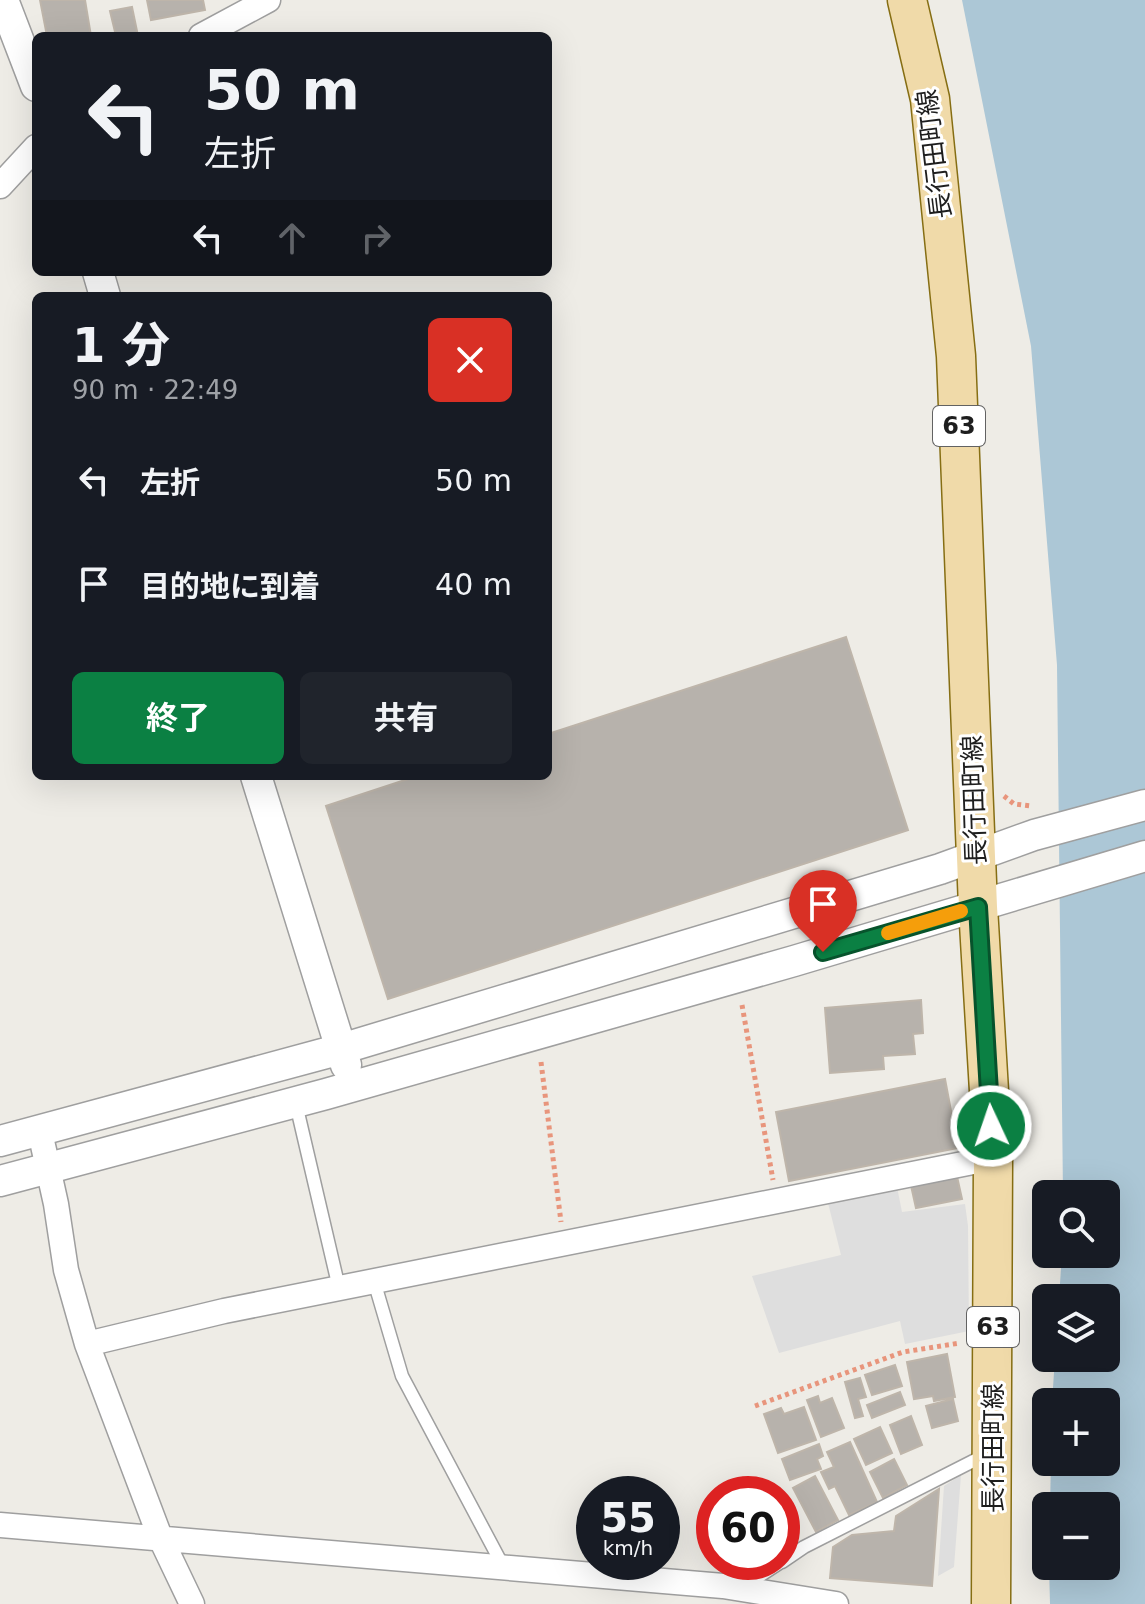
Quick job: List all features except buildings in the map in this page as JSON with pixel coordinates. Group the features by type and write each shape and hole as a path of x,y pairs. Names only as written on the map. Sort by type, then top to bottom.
{"main road":[{"name":"長行田町線","path":"907,0 930,99 956,356 978,907 993,1158 991,1604"}],"street":[{"path":"3,0 32,76"},
{"path":"208,32 268,0"},
{"path":"0,186 32,151"},
{"path":"257,780 351,1086"},
{"path":"0,1141 341,1049 765,922 1034,835 1145,805"},
{"path":"0,1181 295,1103 1145,856"},
{"path":"40,1132 66,1270 87,1344 160,1537 192,1604"},
{"path":"87,1344 224,1311 993,1158"},
{"path":"0,1525 503,1566 836,1604"}],"lane":[{"path":"295,1103 339,1288"},
{"path":"374,1281 402,1376 503,1566"},
{"path":"800,1550 993,1451"},
{"path":"724,1593 748,1580"}],"path":[{"path":"741,1002 777,1201"},
{"path":"541,1062 564,1243"},
{"path":"755,1406 903,1352 993,1339"}],"shaded area":[{"path":"897,1187 902,1212 965,1204 969,1331 905,1344 900,1321 779,1353 752,1276 841,1255 827,1199"},
{"path":"961,1475 954,1567 938,1576 944,1486"}],"water":[{"path":"962,0 1145,0 1145,1604 1050,1604 1049,1580 1120,1580 1120,1492 1050,1492 1051,1476 1120,1476 1120,1388 1053,1388 1054,1372 1120,1372 1120,1284 1060,1284 1061,1268 1120,1268 1120,1180 1063,1180 1057,665 1031,346"}],"slow traffic":[{"path":"888,933 961,911"}],"route":[{"path":"823,952 978,907 991,1126"}]}
